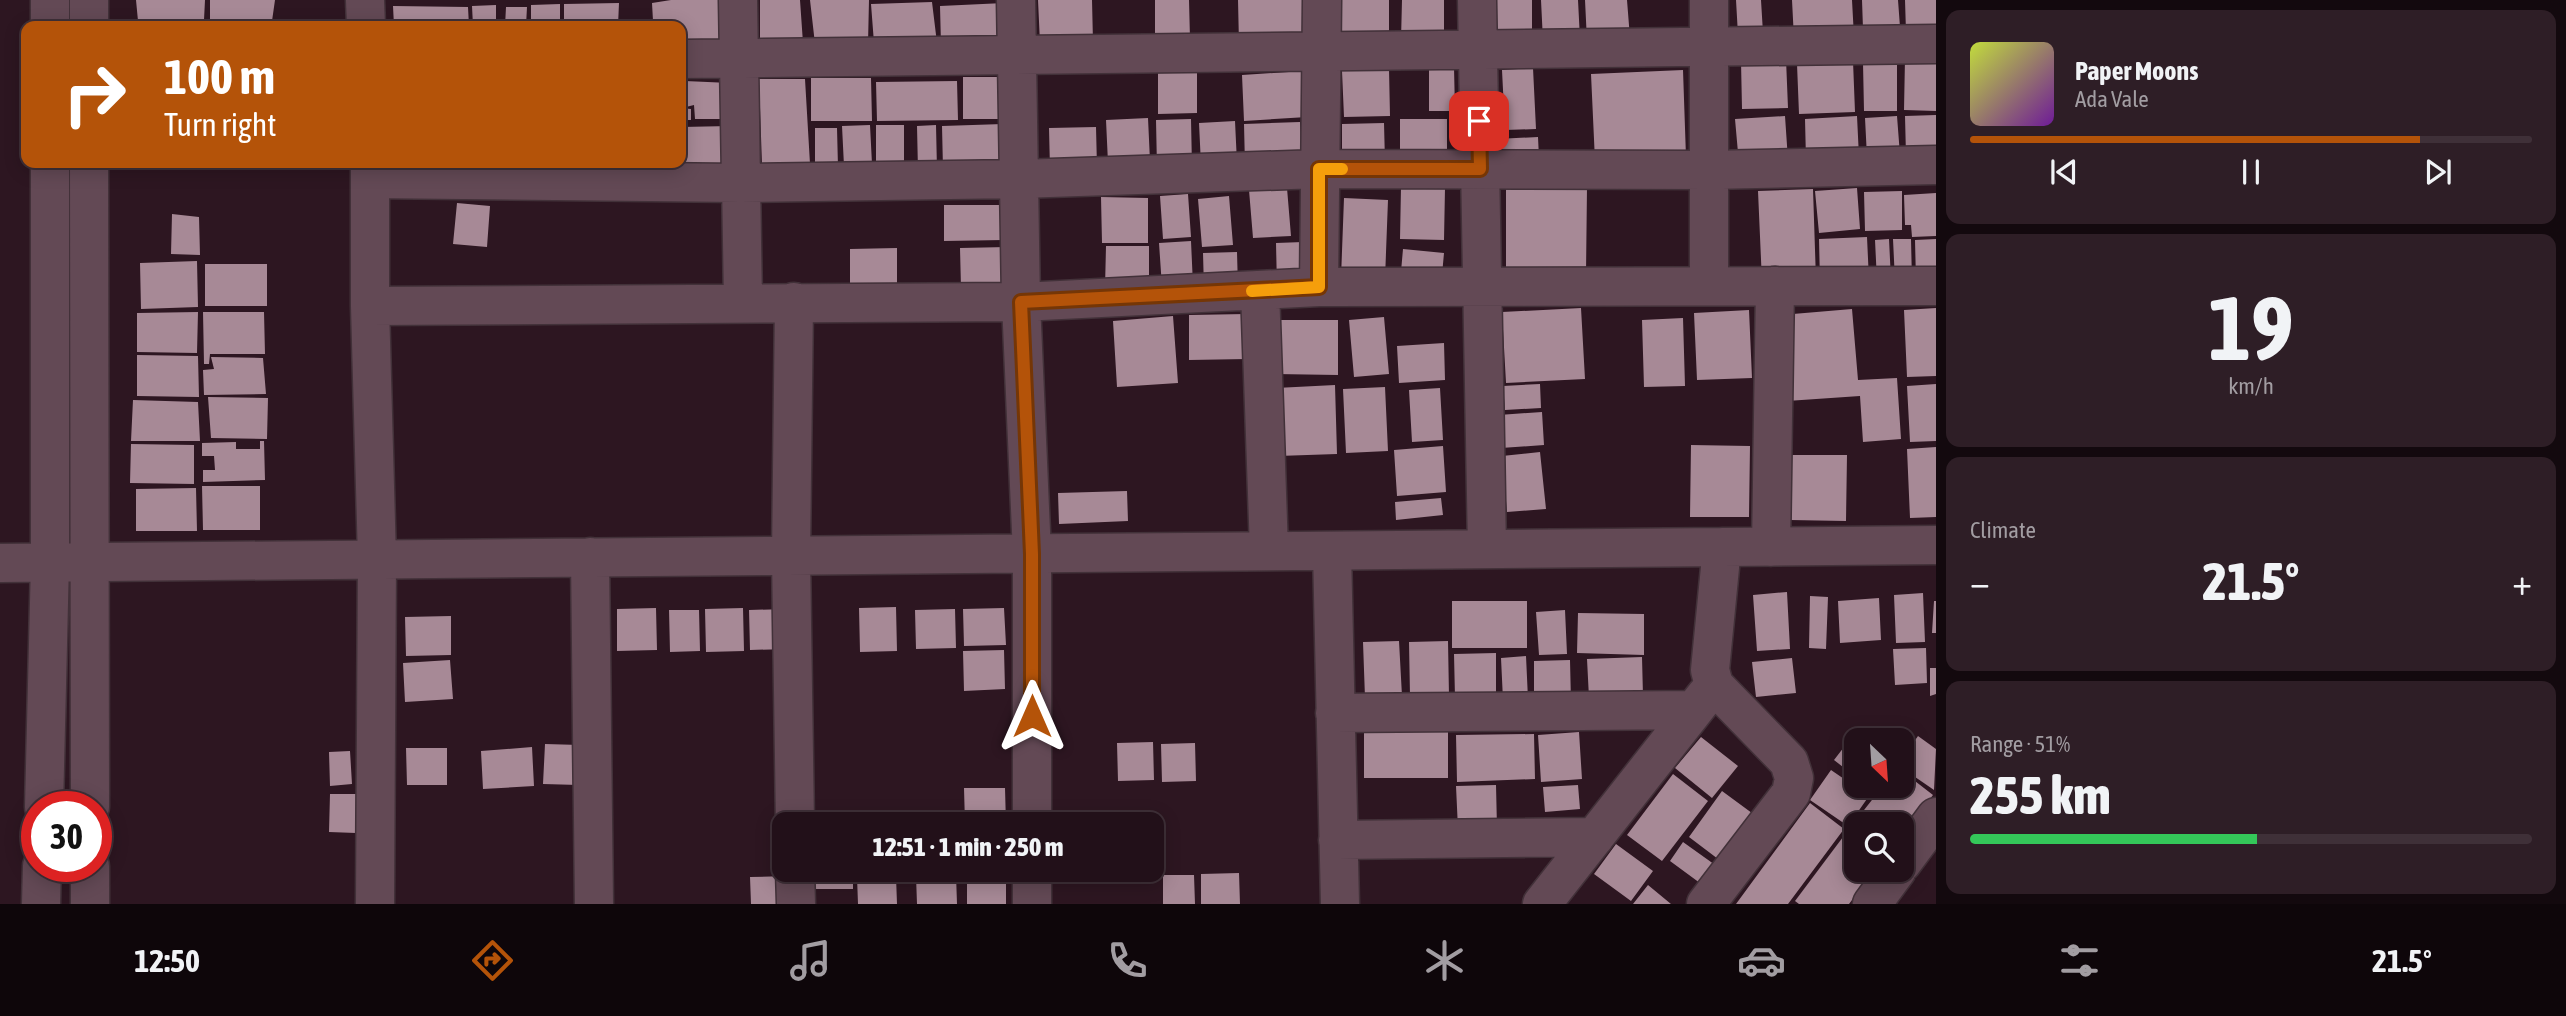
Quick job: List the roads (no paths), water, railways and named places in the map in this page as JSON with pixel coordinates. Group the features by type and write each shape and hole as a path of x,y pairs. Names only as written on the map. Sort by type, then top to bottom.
{"street":[{"path":"50,0 50,21"},
{"path":"89,0 89,21"},
{"path":"365,0 366,21"},
{"path":"738,0 743,302"},
{"path":"1016,0 1021,302 1032,554 1032,812"},
{"path":"1319,287 1322,0"},
{"path":"1477,0 1487,550"},
{"path":"1709,0 1709,286"},
{"path":"686,59 1936,44"},
{"path":"375,904 377,559 370,306 370,171 740,183 1020,180 1319,169 1710,170 1936,165"},
{"path":"44,791 50,562 50,168"},
{"path":"89,168 90,791"},
{"path":"1771,547 1775,286"},
{"path":"370,306 1021,302 1319,287 1936,286"},
{"path":"1260,290 1269,551"},
{"path":"794,302 791,556 794,812"},
{"path":"0,563 1936,545"},
{"path":"1542,904 1704,698 1710,670 1722,547"},
{"path":"1332,551 1339,904"},
{"path":"590,557 594,904"},
{"path":"1335,713 1704,698 1789,762 1794,778 1791,793 1706,904"},
{"path":"1914,847 1936,817"},
{"path":"1338,840 1595,837"},
{"path":"41,904 42,882"},
{"path":"90,882 90,904"},
{"path":"795,882 796,904"},
{"path":"1032,882 1032,904"},
{"path":"1872,904 1888,882"}]}
